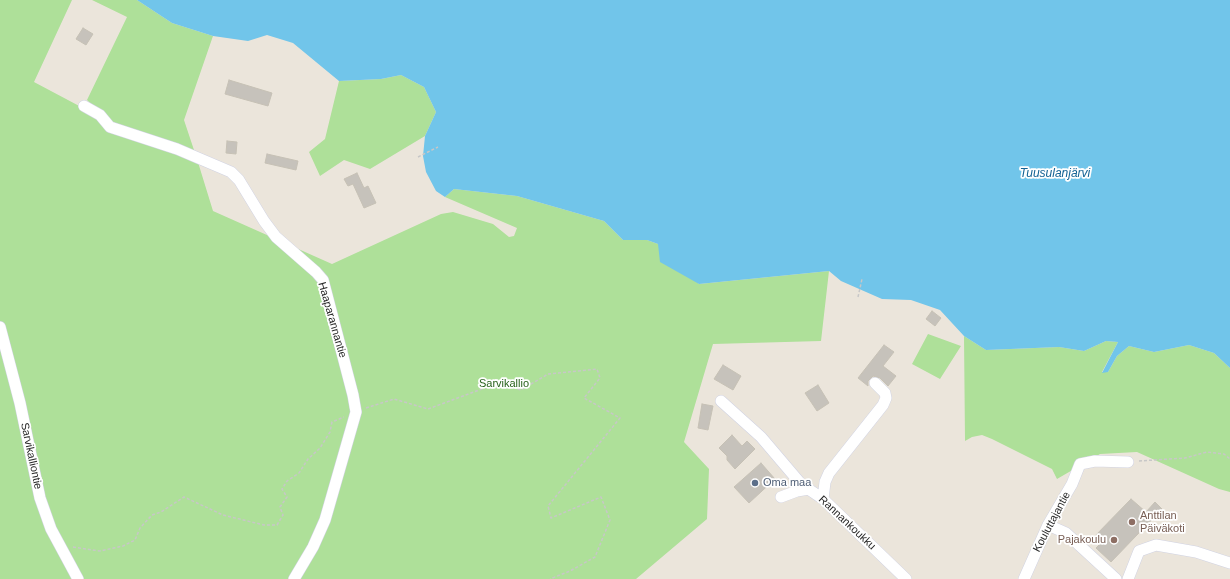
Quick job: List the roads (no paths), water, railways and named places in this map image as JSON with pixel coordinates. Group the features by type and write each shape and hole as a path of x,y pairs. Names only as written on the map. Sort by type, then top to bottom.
{"street":[{"name":"Haaparannantie","path":"84,106 100,115 110,127 177,149 231,172 239,180 264,221 276,237 323,280 351,387 356,412 325,520 313,547 294,579"},
{"name":"Sarvikalliontie","path":"0,327 20,403 40,498 51,529 78,579"},
{"path":"823,499 825,482 829,473 883,405 886,398 885,392 875,383"},
{"name":"Rannankoukku","path":"721,401 761,437 805,487 823,499 906,579"},
{"name":"Kouluttajantie","path":"1024,579 1048,525 1072,484 1080,464 1095,461 1128,462"},
{"path":"781,497 805,487"},
{"path":"1048,525 1066,533 1116,579"},
{"path":"1128,579 1139,551 1156,545 1196,552 1230,563"}],"water":[{"name":"Tuusulanjärvi","path":"137,0 1230,0 1230,368 1214,353 1189,345 1154,352 1129,346 1117,356 1108,372 1102,373 1118,342 1106,341 1084,351 1059,347 986,350 964,336 940,310 911,300 882,299 841,281 829,271 699,284 660,262 658,244 647,240 623,240 604,221 517,196 454,189 445,197 436,191 426,172 423,156 425,136 436,112 424,87 401,75 381,79 339,81 293,43 267,35 248,41 213,36 172,23"}],"place":[{"name":"Oma maa","path":"755,483"},
{"name":"Anttilan Päiväkoti","path":"1132,522"},
{"name":"Pajakoulu","path":"1114,540"}],"park label":[{"name":"Sarvikallio","path":"504,384"}]}
